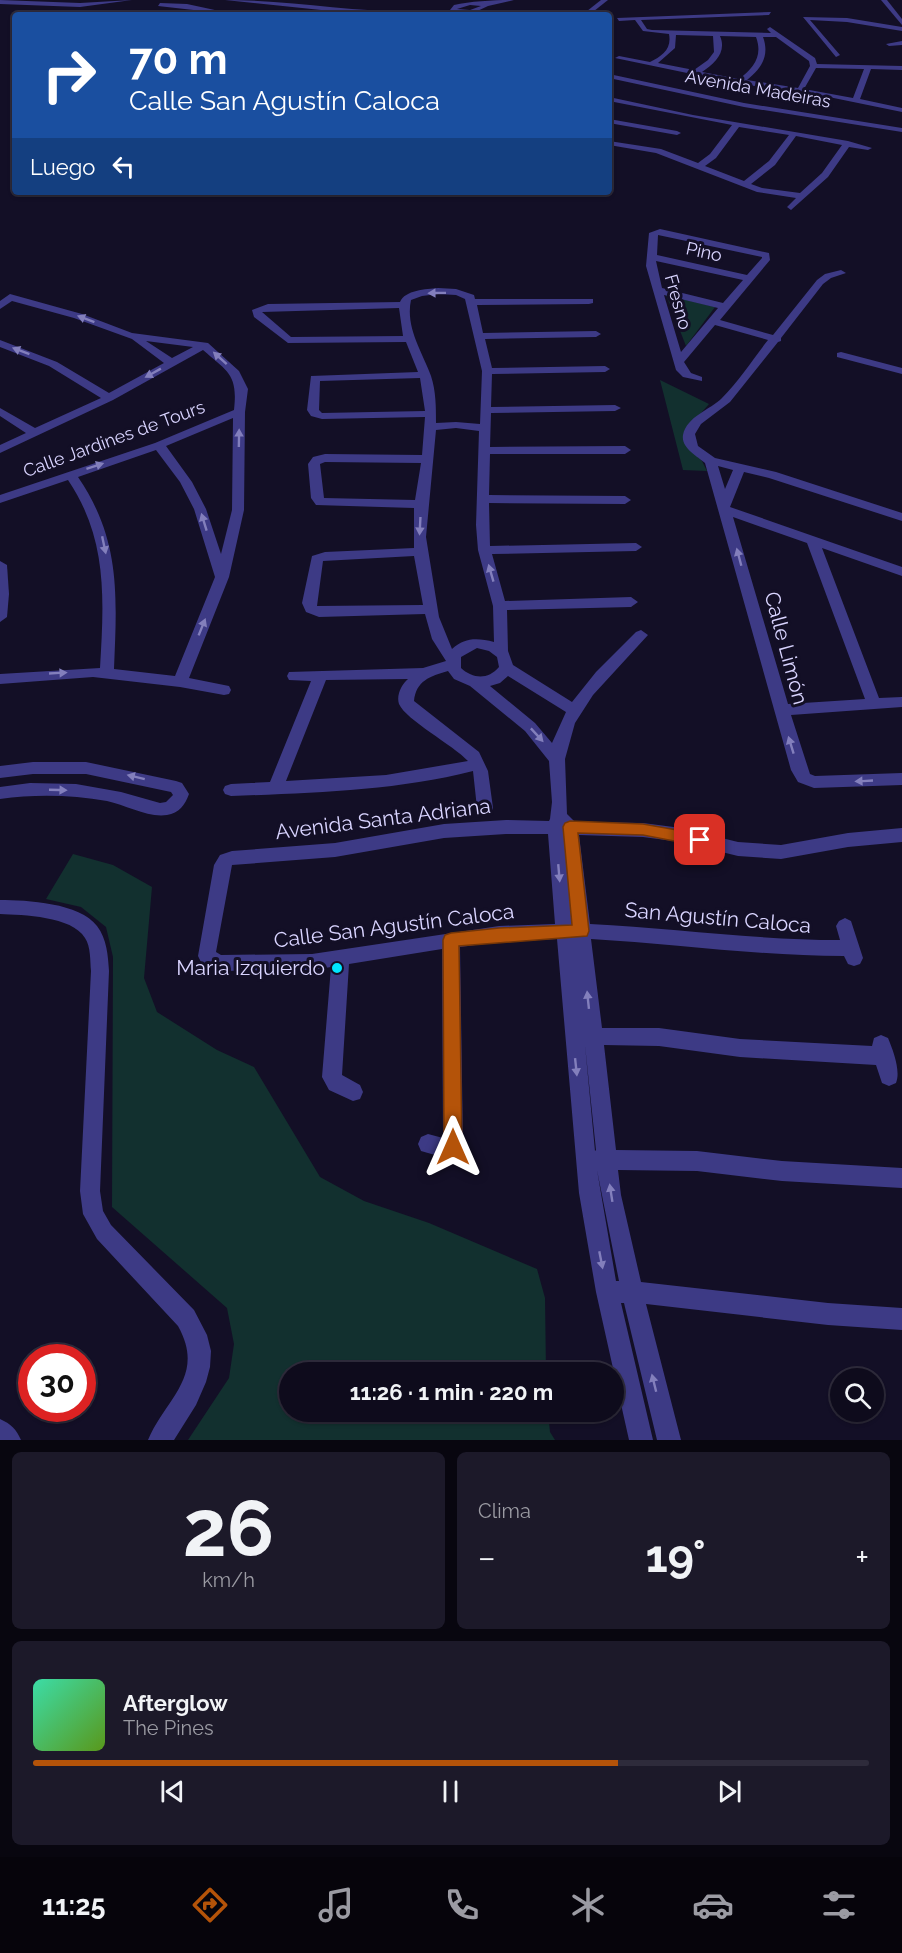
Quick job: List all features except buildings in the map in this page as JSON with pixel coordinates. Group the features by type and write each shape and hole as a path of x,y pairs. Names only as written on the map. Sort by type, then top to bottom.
{"street":[{"path":"7,0 70,3 109,0"},
{"path":"0,2 80,5 129,0"},
{"path":"231,7 260,0"},
{"path":"268,0 350,12"},
{"path":"458,12 462,4 511,0"},
{"path":"589,12 604,0"},
{"path":"884,0 902,23"},
{"path":"231,7 246,3 303,1 388,12"},
{"path":"160,5 181,6 207,12"},
{"path":"166,12 181,6"},
{"path":"619,19 769,13"},
{"path":"751,14 804,52 814,66"},
{"path":"836,55 805,18 847,20 902,29"},
{"path":"637,19 648,31 778,35"},
{"path":"651,64 670,52 674,42 672,33"},
{"path":"695,73 716,57 720,45 716,34"},
{"path":"731,102 762,58 764,51 759,35"},
{"path":"888,44 902,43"},
{"path":"619,58 902,110"},
{"path":"814,66 902,68"},
{"path":"800,90 814,66"},
{"path":"856,100 868,68"},
{"name":"Avenida Madeiras","path":"612,77 744,105 902,130"},
{"path":"744,105 754,95 759,85"},
{"path":"660,102 675,90"},
{"path":"683,100 691,93"},
{"path":"612,100 660,102 693,117 794,133 868,148"},
{"path":"612,105 618,101"},
{"path":"612,143 668,142 693,117"},
{"path":"612,122 668,142 699,167 776,194 800,196"},
{"path":"699,167 713,156 736,125"},
{"path":"745,184 772,163 794,133"},
{"path":"791,207 800,196 817,184 848,143"},
{"name":"Fresno","path":"698,379 681,371 678,362 651,266 654,233 660,232 761,252 767,258 749,279"},
{"name":"Pino","path":"652,257 749,279"},
{"path":"841,273 828,276 820,282 726,400 696,422 688,434 693,448 711,461 772,475 902,517"},
{"path":"678,362 749,279"},
{"path":"658,290 725,307"},
{"path":"476,682 495,679 506,668 506,659 501,651 500,606 484,550 482,499 487,371 470,297 459,292 420,293 406,299 403,305 410,339 426,375 430,420 421,504 419,552 438,640 462,678 476,682 530,728 557,760"},
{"path":"0,306 10,297 78,316 130,336 172,363"},
{"path":"472,302 589,301"},
{"path":"403,305 268,307 257,310 258,315 288,340 410,339"},
{"name":"Fresno","path":"715,319 778,336"},
{"path":"479,336 596,334"},
{"path":"130,336 204,345 234,371 242,389 239,412 238,510 222,577 180,682"},
{"path":"0,343 53,364 109,398"},
{"path":"0,449 109,398 204,345"},
{"path":"842,355 902,371"},
{"path":"487,371 605,369"},
{"path":"426,375 315,378 313,410 315,414 322,416 430,420 486,428"},
{"path":"486,410 615,408"},
{"path":"0,411 33,432"},
{"name":"Calle Jardines de Tours","path":"0,499 159,445 239,412"},
{"path":"159,445 186,482 200,509 222,577"},
{"path":"484,451 625,450"},
{"path":"421,504 320,502 317,498 314,464 317,460 325,458 427,459"},
{"name":"Calle Limón","path":"711,461 799,770 804,778 826,783 902,779"},
{"path":"740,467 725,508 813,542 902,572"},
{"path":"70,474 85,493 105,545 109,579 107,673"},
{"path":"482,499 625,500"},
{"path":"813,542 874,703"},
{"path":"484,550 636,547"},
{"path":"419,552 325,556 317,559 309,603 311,609 319,612 430,609"},
{"path":"0,565 2,594 0,617"},
{"path":"500,606 631,603"},
{"path":"641,635 574,710 561,738 557,760 583,1036 585,1161 607,1292 641,1440"},
{"path":"294,676 423,673 452,662 461,648 469,645 486,644 501,651"},
{"path":"506,668 574,710"},
{"path":"0,679 47,674 107,673 224,690"},
{"path":"423,673 408,687 406,702 420,717 451,736 478,764 485,808"},
{"path":"276,788 320,676"},
{"path":"781,710 902,702"},
{"path":"231,790 368,782 454,771 478,764"},
{"path":"0,772 33,768 86,768 176,787 181,794 178,802 170,808 159,809 123,798 82,791 26,790 0,793"},
{"name":"Avenida Santa Adriana","path":"212,961 207,956 222,865 226,860 232,858 360,847 444,831 562,823 681,835 738,849 781,852 848,840 902,835"},
{"path":"0,907 29,907 64,915 89,928 98,946 100,970 90,1191 93,1214 104,1232 186,1318 196,1331 200,1343 200,1365 194,1386 160,1440"},
{"name":"San Agustín Caloca","path":"573,931 672,936 852,953 845,926"},
{"name":"Calle San Agustín Caloca","path":"212,961 283,963 341,957 451,940 573,931"},
{"path":"428,1144 449,1149 453,1147 451,940"},
{"path":"341,957 332,1077 336,1083 353,1092"},
{"path":"583,1036 659,1037 740,1048 882,1050 889,1077"},
{"path":"583,1036 607,1160 611,1195 632,1292 669,1440"},
{"path":"585,1161 697,1161 782,1172 902,1178"},
{"path":"607,1292 632,1292 860,1317 902,1318"},
{"path":"0,1431 9,1440"}],"green space":[{"path":"666,295 715,307 686,346"},
{"path":"660,380 709,404 687,429 688,447 702,461 707,471 683,470"},
{"path":"73,854 113,865 152,887 144,978 157,1012 217,1050 254,1067 320,1177 364,1201 429,1223 537,1269 545,1298 546,1362 279,1362 279,1422 549,1422 550,1432 555,1440 188,1440 229,1378 234,1344 227,1308 112,1207 113,957 106,927 81,907 46,899"}],"place":[{"name":"Maria Izquierdo","path":"337,968"}],"route":[{"path":"453,1147 451,940 499,934 581,931 570,827 643,830 700,840"}]}
